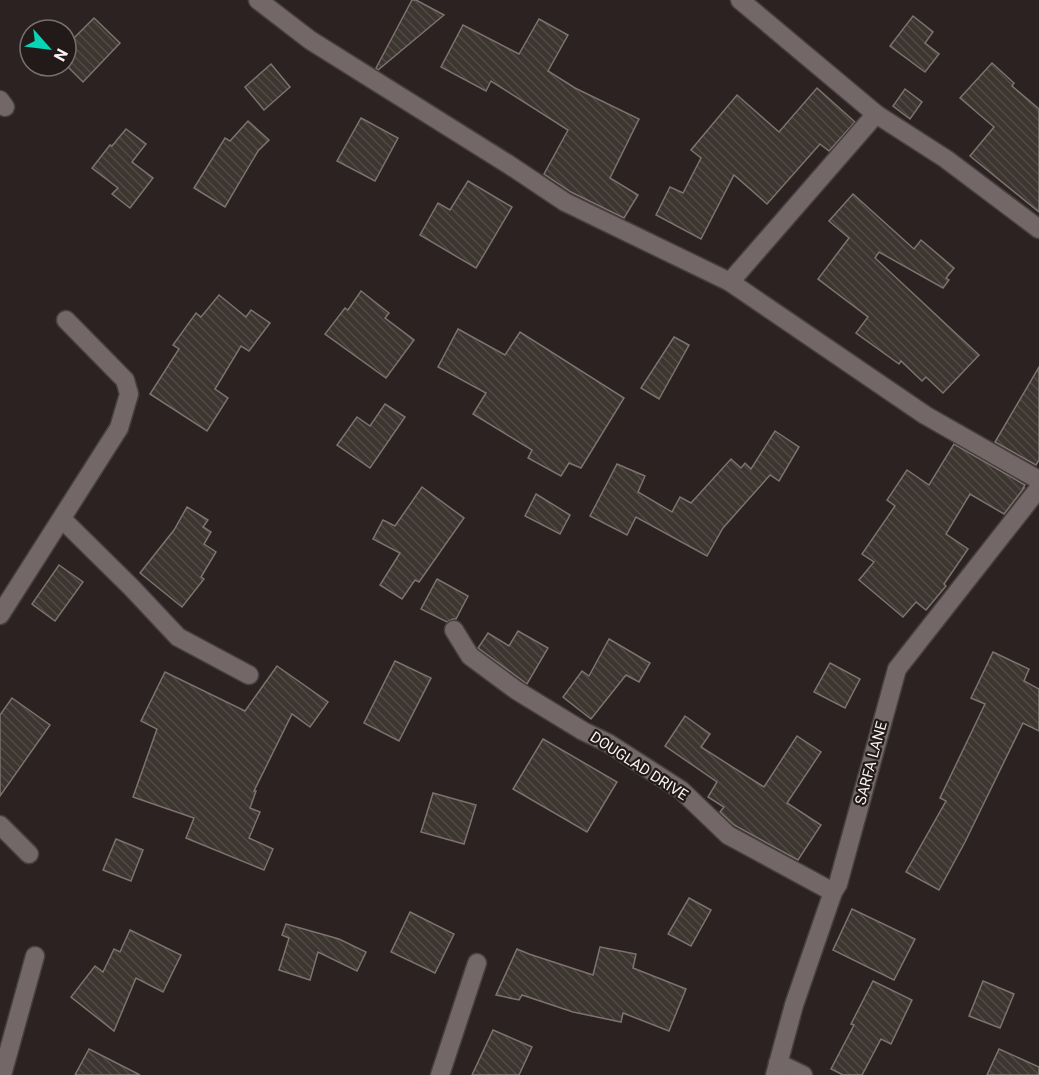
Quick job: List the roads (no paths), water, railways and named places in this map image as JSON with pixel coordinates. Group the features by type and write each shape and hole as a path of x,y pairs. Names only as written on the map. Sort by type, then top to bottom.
{"street":[{"path":"258,0 310,40 565,202 730,282 925,415 1039,480"},
{"path":"740,0 876,114 946,159 1039,230"},
{"path":"730,282 876,114"},
{"path":"0,615 119,428 129,394 125,380 66,320"},
{"name":"SARFA LANE","path":"777,1069 794,1005 833,892 838,884 897,669 1039,488"},
{"path":"62,519 178,637 249,675"},
{"name":"DOUGLAD DRIVE","path":"454,630 470,656 516,690 564,720 608,743 681,790 728,835 833,892"},
{"path":"0,825 29,854"},
{"path":"2,1075 35,957"},
{"path":"440,1075 477,963"},
{"path":"777,1069 803,1075"}]}
